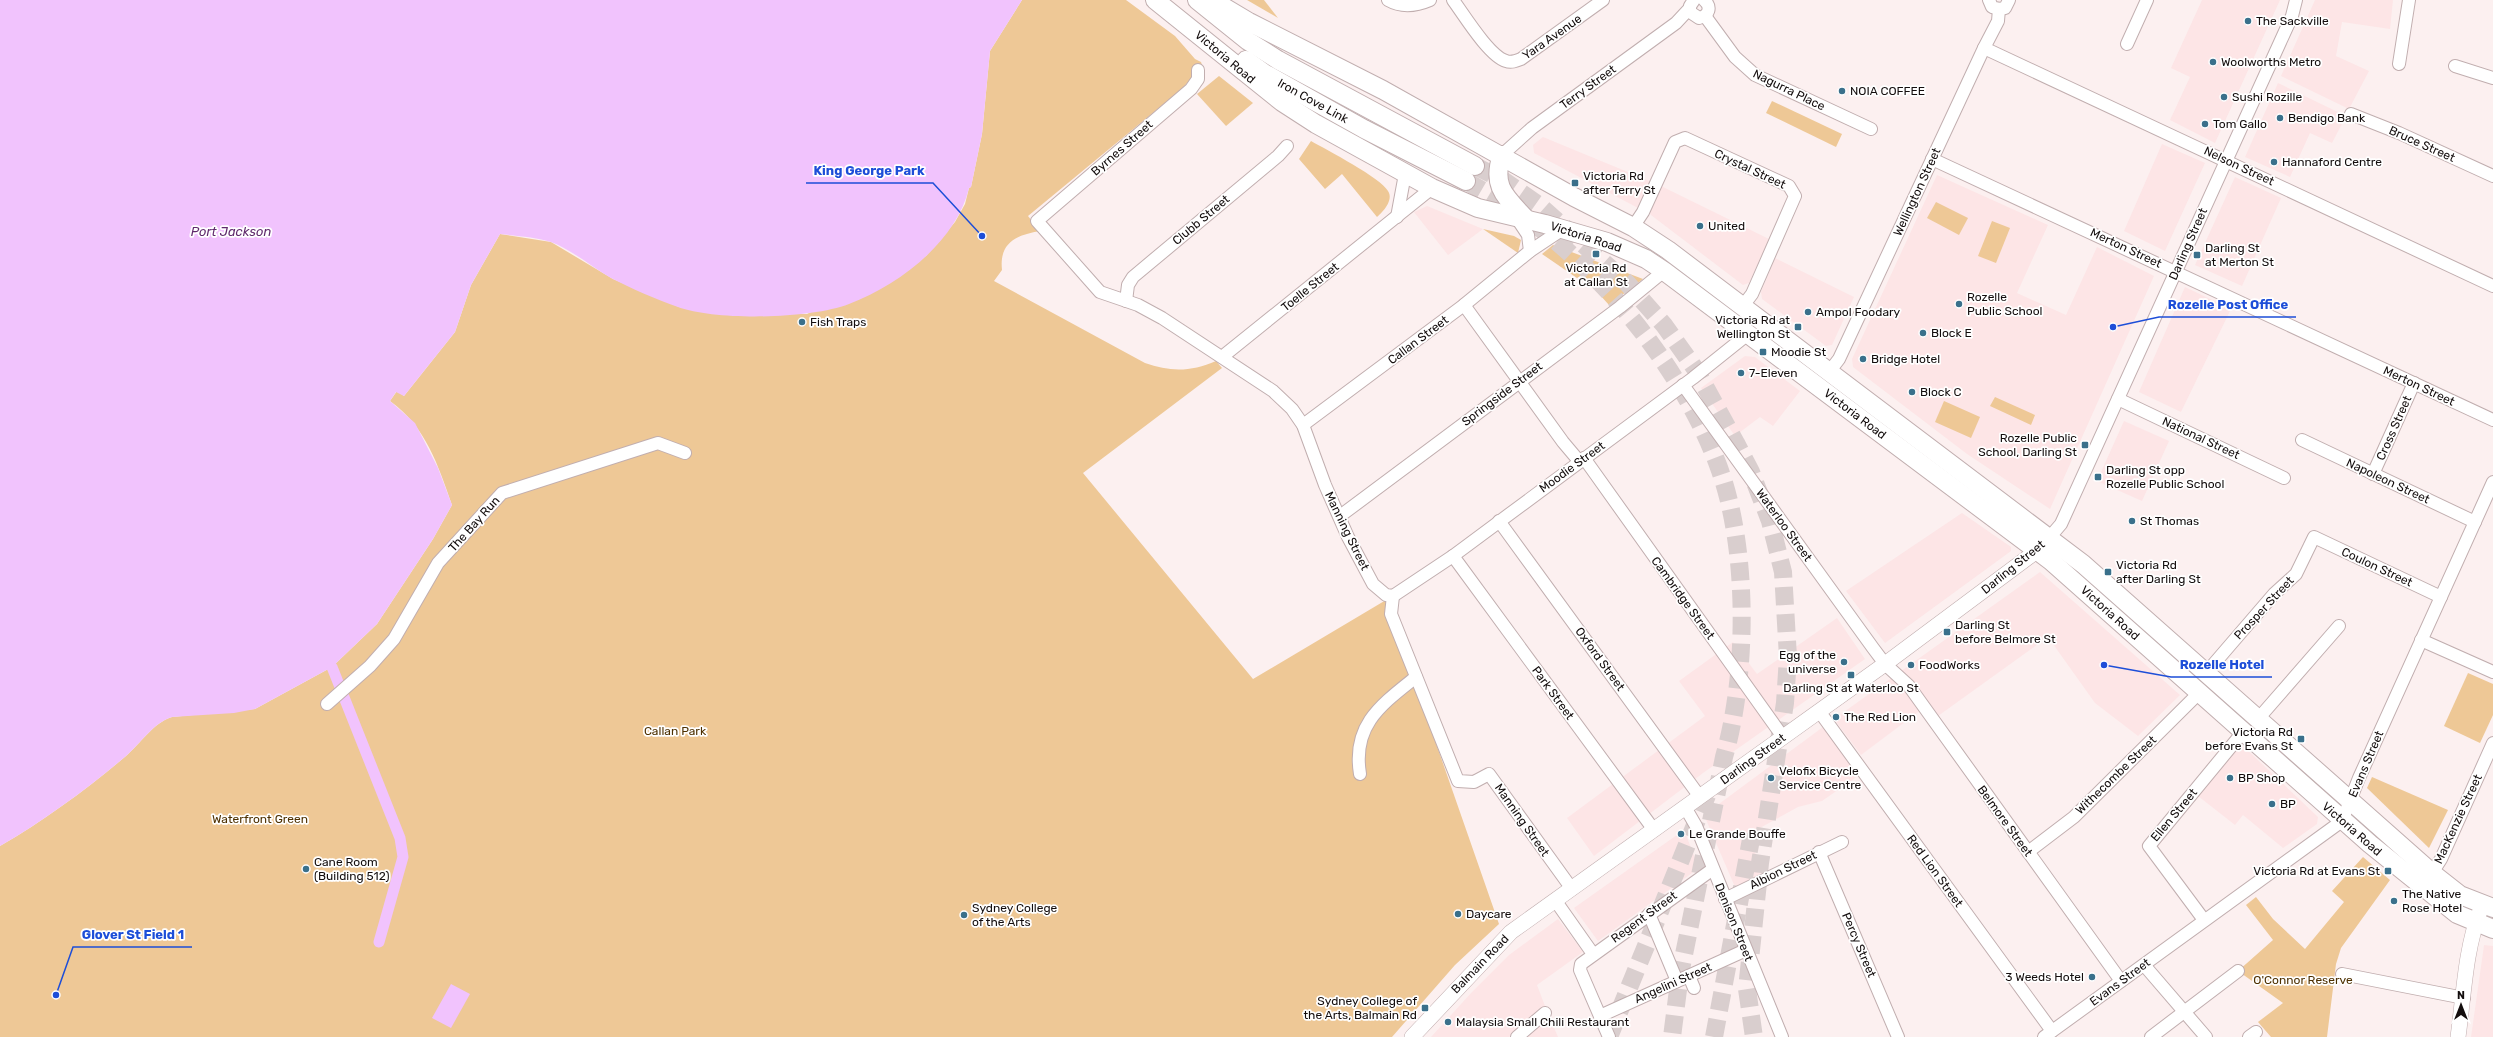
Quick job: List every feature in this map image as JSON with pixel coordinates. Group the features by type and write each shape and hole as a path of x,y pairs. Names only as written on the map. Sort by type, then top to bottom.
{"highway":[{"name":"Iron Cove Link","path":"1161,4 1180,11 1264,73 1364,129 1470,173 1248,41 1197,0"},
{"name":"Victoria Road","path":"1212,0 1249,22 1383,90 1574,198 1633,228 1668,250 1829,372 2044,544 2199,693 2342,820 2436,899 2475,923 2493,929"},
{"name":"Victoria Road","path":"1161,4 1282,102 1405,174 1432,188 1478,208 1563,229 1626,250 1664,271 1806,377 2044,544 2083,564 2432,873 2460,895 2487,907"},
{"path":"1502,156 1497,171 1498,182 1521,218"},
{"path":"1806,377 1819,378 1829,372"}],"main road":[{"name":"Darling Street","path":"1555,900 1885,664 2044,544"},
{"name":"Balmain Road","path":"1412,1037 1502,941 1555,900"},
{"path":"2458,1037 2468,966 2469,941 2475,923 2487,907"}],"street":[{"path":"1388,0 1402,5 1413,6 1430,0"},
{"name":"Yara Avenue","path":"1453,0 1494,54 1506,61 1512,62 1521,60 1603,0"},
{"path":"1986,0 1992,7 1999,9 2005,8 2009,0"},
{"path":"2127,44 2147,0"},
{"name":"Darling Street","path":"2044,544 2060,524 2118,399 2225,160 2292,16 2296,0"},
{"path":"2399,64 2409,0"},
{"name":"Terry Street","path":"1502,156 1532,128 1676,23 1702,7"},
{"name":"Nagurra Place","path":"1702,7 1734,57 1755,75 1871,129"},
{"name":"Wellington Street","path":"1829,372 1840,359 1932,159 1998,21 1999,9"},
{"name":"Nelson Street","path":"1984,48 2493,286"},
{"path":"2455,66 2493,78"},
{"name":"Byrnes Street","path":"1037,221 1191,89 1198,78 1198,70"},
{"name":"Bruce Street","path":"2351,114 2399,133 2493,176"},
{"name":"Crystal Street","path":"1633,228 1643,212 1675,142 1685,138 1789,186 1795,196 1752,294 1742,307"},
{"name":"Clubb Street","path":"1126,301 1128,285 1133,277 1278,156 1287,146"},
{"name":"Merton Street","path":"1932,159 2493,420"},
{"path":"1397,217 1405,174"},
{"name":"Toelle Street","path":"1222,357 1432,188"},
{"path":"1521,218 1528,235 1530,251"},
{"name":"Manning Street","path":"1037,221 1096,289 1108,296 1126,301 1162,318 1273,391 1292,409 1303,425 1312,456 1373,584 1386,595 1393,596 1391,614 1458,781 1474,782 1490,774 1572,889"},
{"name":"Callan Street","path":"1303,425 1464,305 1530,251 1563,229"},
{"name":"Springside Street","path":"1340,516 1643,289 1664,271"},
{"name":"Cambridge Street","path":"1464,305 1581,460 1783,737"},
{"name":"Moodie Street","path":"1393,596 1453,556 1683,385 1748,334"},
{"name":"Cross Street","path":"2373,474 2414,383"},
{"name":"Waterloo Street","path":"1683,385 1885,664"},
{"name":"National Street","path":"2118,399 2284,478"},
{"name":"Napoleon Street","path":"2302,440 2475,522"},
{"name":"The Bay Run","path":"327,704 341,690 370,666 394,639 438,563 502,493 658,443 685,453"},
{"name":"Evans Street","path":"2048,1034 2342,820 2421,640 2492,488"},
{"name":"Oxford Street","path":"1499,521 1700,797"},
{"name":"Coulon Street","path":"2314,537 2441,597"},
{"name":"Prosper Street","path":"2206,673 2274,594 2296,574 2314,537"},
{"name":"Park Street","path":"1453,556 1654,830"},
{"path":"2258,719 2339,626"},
{"path":"2421,640 2493,672"},
{"name":"Belmore Street","path":"1885,664 1909,686 2121,981"},
{"path":"1360,774 1357,759 1365,726 1380,706 1416,677"},
{"name":"Withecombe Street","path":"2028,852 2074,817 2199,693"},
{"name":"Red Lion Street","path":"1819,711 2048,1034"},
{"name":"Ellen Street","path":"2204,920 2149,846 2243,732"},
{"name":"MacKenzie Street","path":"2432,873 2440,859 2493,743"},
{"name":"Denison Street","path":"1685,807 1696,826 1782,1037"},
{"name":"Albion Street","path":"1725,899 1842,842"},
{"name":"Percy Street","path":"1819,852 1898,1037"},
{"name":"Regent Street","path":"1600,1016 1580,970 1584,960 1713,869"},
{"path":"1555,900 1594,954"},
{"path":"1649,914 1677,981"},
{"name":"Angelini Street","path":"1600,1016 1746,950"},
{"path":"2144,965 2183,1013 2206,1037"},
{"path":"2151,1037 2238,971"},
{"path":"2342,974 2464,998"},
{"path":"1689,976 1694,988"},
{"path":"1517,1037 1545,1013"},
{"path":"1600,1016 1609,1037"}],"shaded area":[{"path":"2202,0 2280,0 2215,143 2170,120 2190,77 2171,68"},
{"path":"2315,0 2393,0 2390,29 2342,22 2336,56 2369,71 2349,109 2281,76"},
{"path":"2278,83 2346,116 2332,143 2310,133 2290,177 2245,157"},
{"path":"1543,137 1652,182 1642,207 1638,208 1534,153 1533,145"},
{"path":"2162,144 2205,163 2165,251 2124,231"},
{"name":"Rozelle Public School","path":"1937,175 2048,225 2017,293 2066,315 2097,247 2154,276 2050,509 1967,454 1853,367 1852,359"},
{"path":"2235,177 2281,198 2242,286 2195,265"},
{"path":"1661,186 1769,239 1749,283 1743,285 1651,215 1649,212"},
{"path":"1427,206 1483,229 1448,255 1414,212"},
{"path":"1775,258 1854,297 1832,345 1826,346 1762,299 1761,292"},
{"path":"2185,287 2231,309 2181,412 2139,392"},
{"path":"1745,356 1755,357 1800,391 1773,426 1760,417 1735,436 1701,388"},
{"path":"2124,421 2169,441 2142,501 2097,481"},
{"path":"1962,513 2011,547 2011,551 1885,643 1846,591"},
{"path":"2040,572 2180,695 2138,736 2095,703 2048,637 1938,716 1929,704 1861,755 1834,719"},
{"path":"1837,618 1865,659 1703,773 1594,856 1567,818 1705,716 1679,681 1733,642 1757,674"},
{"path":"1823,727 1858,776 1822,801 1798,807 1747,835 1764,872 1735,887 1704,815"},
{"path":"2241,744 2318,817 2317,824 2283,848 2243,815 2235,825 2198,796"},
{"path":"1684,830 1699,868 1598,941 1574,908"},
{"path":"1558,919 1583,952 1537,985 1545,1006 1509,1037 1431,1037 1472,992 1509,955"},
{"path":"2484,945 2493,946 2493,1037 2471,1037"},
{"path":"1549,1016 1558,1037 1525,1037"}],"green space":[{"name":"Callan Park","path":"1022,0 1126,0 1175,36 1195,59 1201,62 1202,65 1183,88 1028,216 1040,231 1017,238 1006,247 1003,253 1002,270 994,281 1145,363 1163,368 1180,370 1207,365 1216,361 1222,368 1083,473 1253,679 1386,600 1499,924 1455,965 1392,1037 0,1037 0,846 33,826 81,792 126,756 153,729 165,720 172,717 255,709 332,667 377,624 433,539 452,505 436,461 422,435 402,411 390,401 397,391 404,396 455,332 471,285 500,234 551,242 613,279 679,307 717,314 807,314 926,256 955,222 965,204 969,188 971,187 982,134 990,51"},
{"path":"1247,0 1264,0 1278,18"},
{"path":"1219,76 1253,103 1226,126 1197,94"},
{"path":"1772,101 1842,134 1836,147 1766,113"},
{"path":"1311,141 1353,164 1383,185 1388,191 1390,198 1385,209 1377,217 1342,174 1325,189 1299,159"},
{"path":"1936,202 1968,218 1959,235 1927,218"},
{"path":"1992,221 2010,228 1996,263 1978,256"},
{"path":"1483,229 1514,236 1521,240 1518,253"},
{"path":"1553,245 1643,279 1609,305 1582,275 1577,278 1542,254"},
{"path":"1995,397 2035,415 2031,425 1990,406"},
{"path":"1944,401 1980,417 1971,438 1935,422"},
{"path":"2468,673 2493,684 2493,715 2480,743 2444,726"},
{"path":"2372,777 2448,810 2429,848 2367,788"},
{"name":"O'Connor Reserve","path":"2363,857 2390,880 2341,948 2336,964 2327,1037 2271,1037 2258,1022 2283,1003 2238,971 2273,940 2246,905 2256,897 2273,919 2305,949 2344,902 2332,891"}],"water":[{"name":"Port Jackson","path":"0,0 1022,0 990,51 982,134 971,187 969,188 962,208 952,226 939,243 923,259 906,273 868,296 849,304 811,313 739,316 695,312 661,301 619,282 559,245 545,240 500,234 471,285 455,332 404,396 396,392 390,401 415,423 438,468 452,505 433,539 377,624 332,667 255,709 234,713 172,717 165,720 153,729 126,756 81,792 33,826 0,846"},
{"path":"451,984 470,994 451,1028 432,1018"}],"waterway":[{"path":"332,667 400,838 403,857 379,942"}],"tunnel":[{"path":"1475,166 1503,180 1540,206 1627,283 1664,325 1696,370 1736,443 1751,472 1770,521 1783,572 1788,657 1785,703 1760,863 1747,989 1754,1037"},
{"path":"1466,181 1516,210"},
{"path":"1536,225 1565,249 1592,275 1643,333 1666,365 1686,397 1704,431 1718,465 1728,498 1735,534 1740,572 1742,611 1738,688 1732,724 1680,974 1672,1037"},
{"path":"1609,1037 1708,793"},
{"path":"1714,1037 1752,834"}],"place":[{"name":"The Sackville","path":"2248,21"},
{"name":"Woolworths Metro","path":"2213,62"},
{"name":"NOIA COFFEE","path":"1842,91"},
{"name":"Sushi Rozille","path":"2224,97"},
{"name":"Bendigo Bank","path":"2280,118"},
{"name":"Tom Gallo","path":"2205,124"},
{"name":"Hannaford Centre","path":"2274,162"},
{"name":"Victoria Rd after Terry St","path":"1575,183"},
{"name":"United","path":"1700,226"},
{"name":"King George Park","path":"982,236"},
{"name":"Victoria Rd at Callan St","path":"1596,254"},
{"name":"Darling St at Merton St","path":"2197,255"},
{"name":"Rozelle Public School","path":"1959,304"},
{"name":"Ampol Foodary","path":"1808,312"},
{"name":"Fish Traps","path":"802,322"},
{"name":"Victoria Rd at Wellington St","path":"1798,327"},
{"name":"Rozelle Post Office","path":"2113,327"},
{"name":"Block E","path":"1923,333"},
{"name":"Moodie St","path":"1763,352"},
{"name":"Bridge Hotel","path":"1863,359"},
{"name":"7-Eleven","path":"1741,373"},
{"name":"Block C","path":"1912,392"},
{"name":"Rozelle Public School, Darling St","path":"2085,445"},
{"name":"Darling St opp Rozelle Public School","path":"2098,477"},
{"name":"St Thomas","path":"2132,521"},
{"name":"Victoria Rd after Darling St","path":"2108,572"},
{"name":"Darling St before Belmore St","path":"1947,632"},
{"name":"Egg of the universe","path":"1844,662"},
{"name":"FoodWorks","path":"1911,665"},
{"name":"Rozelle Hotel","path":"2104,665"},
{"name":"Darling St at Waterloo St","path":"1851,675"},
{"name":"The Red Lion","path":"1836,717"},
{"name":"Victoria Rd before Evans St","path":"2301,739"},
{"name":"Velofix Bicycle Service Centre","path":"1771,778"},
{"name":"BP Shop","path":"2230,778"},
{"name":"BP","path":"2272,804"},
{"name":"Le Grande Bouffe","path":"1681,834"},
{"name":"Cane Room (Building 512)","path":"306,869"},
{"name":"Victoria Rd at Evans St","path":"2388,871"},
{"name":"The Native Rose Hotel","path":"2394,901"},
{"name":"Daycare","path":"1458,914"},
{"name":"Sydney College of the Arts","path":"964,915"},
{"name":"3 Weeds Hotel","path":"2092,977"},
{"name":"Glover St Field 1","path":"56,995"},
{"name":"Sydney College of the Arts, Balmain Rd","path":"1425,1008"},
{"name":"Malaysia Small Chili Restaurant","path":"1448,1022"}],"park label":[{"name":"Waterfront Green","path":"260,819"}]}
